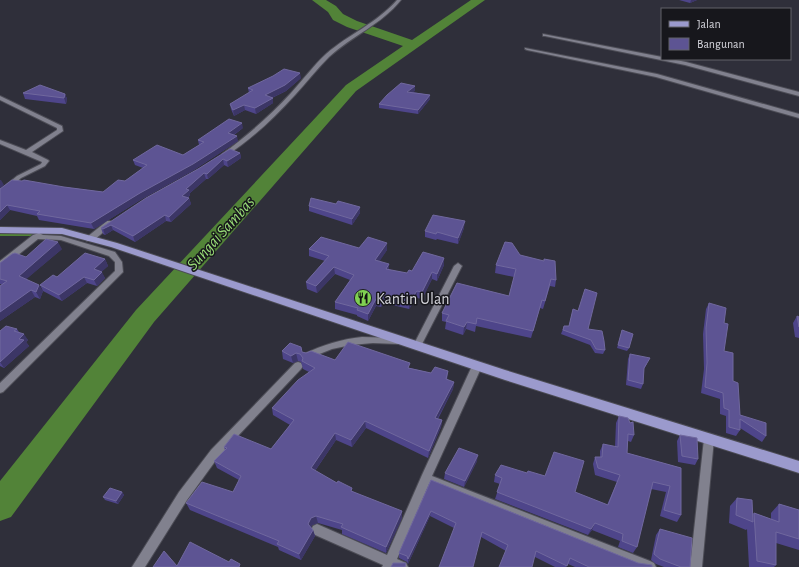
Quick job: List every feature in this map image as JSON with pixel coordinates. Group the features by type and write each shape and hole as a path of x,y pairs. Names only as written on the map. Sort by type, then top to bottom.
{"main road":[{"path":"0,230 62,231 114,245 322,316 799,467"}],"street":[{"path":"218,159 247,139 297,89 323,59 389,12 399,0"},
{"path":"545,35 661,59"},
{"path":"528,49 657,76 799,116"},
{"path":"668,60 799,94"},
{"path":"0,98 60,128 60,131 28,152"},
{"path":"0,142 46,160 46,163 19,177 0,194"},
{"path":"90,239 113,221"},
{"path":"0,265 44,231"},
{"path":"0,388 96,296 119,272 120,268 116,257 112,254 61,238 36,237"},
{"path":"417,346 458,266"},
{"path":"307,356 324,347 345,342 372,339 402,341"},
{"path":"138,567 183,496 215,453 298,366"},
{"path":"389,564 477,366"},
{"path":"696,567 709,439"},
{"path":"426,478 650,567"},
{"path":"317,530 389,564 402,567"}],"building":[{"path":"284,69 300,73 285,85 265,95 273,98 255,108 244,105 233,110 230,104 253,90 248,88"},
{"path":"401,83 415,86 407,92 430,95 418,110 379,104"},
{"path":"40,85 65,94 64,98 23,93"},
{"path":"229,119 242,123 228,133 237,136 193,164 140,193 91,223 37,214 40,211 7,205 0,212 0,189 12,180 24,180 103,192 118,180 125,181 147,165 133,160 157,145 183,155 204,142 198,140"},
{"path":"230,149 240,153 227,161 223,159 207,174 204,173 186,189 189,190 182,196 189,198 169,217 165,215 133,236 111,225 103,229 101,228 146,198"},
{"path":"311,198 336,204 338,201 360,207 352,219 309,206"},
{"path":"433,215 465,221 458,238 437,232 436,234 425,231"},
{"path":"321,237 359,248 368,237 387,243 375,260 389,264 386,269 407,273 409,270 412,271 423,252 444,258 437,274 432,272 422,292 417,291 409,302 384,296 381,300 376,299 368,314 357,310 358,308 335,302 354,275 334,267 316,286 306,282 329,256 309,249"},
{"path":"46,239 58,242 19,276 39,285 36,292 31,290 0,312 0,286 7,281 0,279 0,263 15,253 26,257"},
{"path":"505,242 512,243 520,255 544,261 544,259 555,261 556,280 551,279 545,301 542,300 533,331 477,318 476,324 467,322 464,327 446,321 449,315 442,313 457,283 509,296 516,269 496,265"},
{"path":"85,253 105,259 94,269 102,272 94,280 84,277 59,295 40,285 53,275 57,277"},
{"path":"585,289 597,293 588,329 602,331 605,350 596,349 591,340 563,330 564,326 569,326 573,309 578,311"},
{"path":"709,303 726,308 724,323 728,324 724,351 733,353 733,381 738,383 740,415 766,423 766,436 740,419 740,430 729,427 729,410 724,408 723,393 705,387 707,363 706,328"},
{"path":"6,326 17,329 14,331 24,334 19,339 24,340 0,362 0,331"},
{"path":"622,330 633,334 629,348 618,345"},
{"path":"348,342 410,363 408,368 431,373 435,367 448,371 446,379 454,382 435,418 442,420 429,451 365,421 351,440 335,433 311,468 337,483 338,481 352,488 351,491 402,511 386,547 341,527 343,524 316,516 311,518 308,524 313,530 299,554 277,544 279,541 186,503 202,482 233,492 241,476 214,461 227,448 224,447 234,434 271,449 294,420 272,408 298,380 315,368 302,361 303,358 300,354 296,353 291,356 282,351 290,343 301,347 302,352 306,353 311,351 335,360"},
{"path":"630,354 650,358 644,368 643,384 628,380"},
{"path":"619,416 628,418 630,423 633,422 634,435 628,434 627,453 681,468 681,515 664,510 670,486 653,482 637,547 622,541 623,534 595,523 591,529 497,492 502,478 495,475 501,465 527,473 528,471 545,476 554,452 584,461 575,492 608,505 620,475 598,468 595,457 602,457 603,444 618,447"},
{"path":"680,435 697,438 698,459 682,456"},
{"path":"459,448 478,455 465,481 445,473"},
{"path":"431,480 638,563 652,565 652,567 589,567 570,558 567,566 536,551 532,567 499,567 508,545 482,532 473,567 439,567 456,523 431,511 408,559 407,556 399,553"},
{"path":"110,488 122,492 116,501 103,497"},
{"path":"737,498 752,500 753,522 736,515"},
{"path":"779,504 799,510 799,539 776,532 776,565 757,561 754,513 779,522"},
{"path":"660,529 692,538 690,567 681,567 660,559 654,554"},
{"path":"190,542 229,562 231,559 240,564 239,567 153,567 164,551 177,566"},
{"path":"393,563 406,563 405,567 391,567"}],"waterway":[{"path":"318,0 332,9 338,17 352,24 414,45"},
{"name":"Sungai Sambas","path":"414,45 479,0"},
{"name":"Sungai Sambas","path":"0,506 145,316 351,88 414,45"},
{"path":"0,234 35,234"}],"place":[{"name":"Kantin Ulan","path":"363,298"}]}
